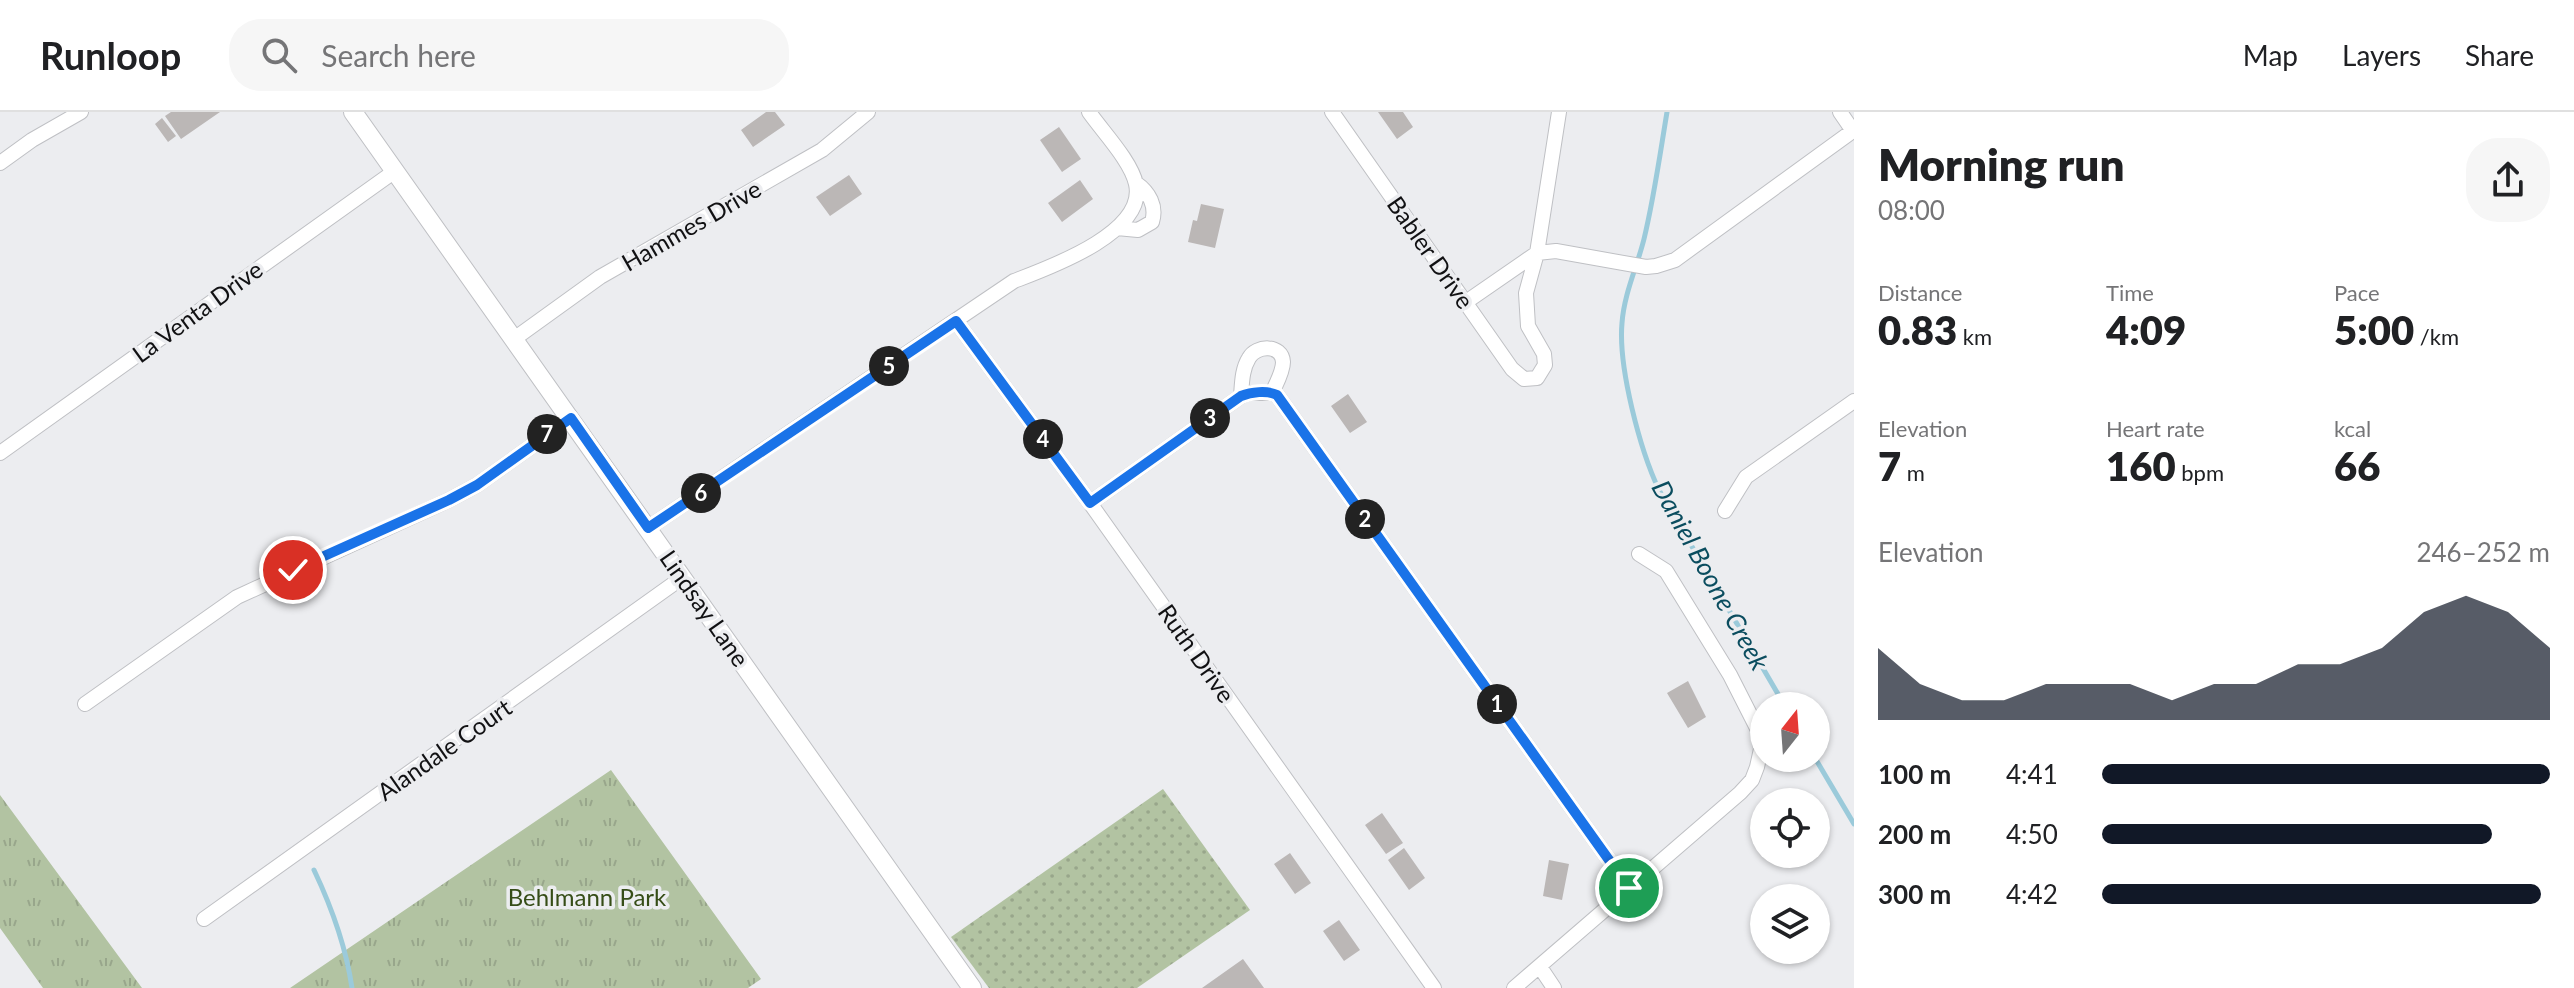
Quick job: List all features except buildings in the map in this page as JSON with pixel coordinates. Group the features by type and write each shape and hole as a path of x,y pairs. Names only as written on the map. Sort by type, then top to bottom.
{"street":[{"path":"0,163 32,140 81,112"},
{"name":"Lindsay Lane","path":"353,112 972,988"},
{"name":"Hammes Drive","path":"514,339 600,277 822,150 868,112"},
{"path":"648,528 1014,281 1069,260 1117,228 1129,215 1136,183 1131,170 1089,112"},
{"name":"Babler Drive","path":"1332,112 1512,369 1524,379 1537,378 1545,365 1544,354 1528,326 1526,293 1537,253"},
{"path":"1537,253 1559,112"},
{"path":"1466,302 1537,253 1556,251 1646,267 1675,260 1854,130 1840,112"},
{"name":"La Venta Drive","path":"0,453 395,171"},
{"path":"1117,228 1138,230 1152,222 1153,205 1143,188 1136,183"},
{"name":"Ruth Drive","path":"956,321 1090,503 1434,988"},
{"path":"1241,396 1248,359 1254,351 1266,348 1278,352 1283,358 1283,367 1272,393"},
{"path":"1090,503 1241,396 1249,393 1277,395 1629,888"},
{"path":"1725,511 1746,477 1854,401"},
{"path":"85,704 237,597 477,485 571,418"},
{"path":"1514,988 1740,793 1752,780 1757,767 1761,749 1759,732 1736,686 1666,571 1639,554"},
{"name":"Alandale Court","path":"204,919 683,577"},
{"path":"1540,967 1554,988"}],"green space":[{"name":"Behlmann Park","path":"611,770 761,979 748,988 290,988"},
{"path":"1163,789 1250,910 1137,988 989,988 951,937"},
{"path":"0,795 142,988 43,988 0,928"}],"waterway":[{"name":"Daniel Boone Creek","path":"1667,112 1648,223 1623,312 1623,362 1627,385 1638,431 1659,490 1777,692"},
{"name":"Daniel Boone Creek","path":"1823,772 1854,824"},
{"path":"314,870 338,928 352,988"}],"route":[{"path":"293,570 477,485 571,418 648,528 956,321 1090,503 1241,396 1272,393 1277,395 1629,888"}]}
